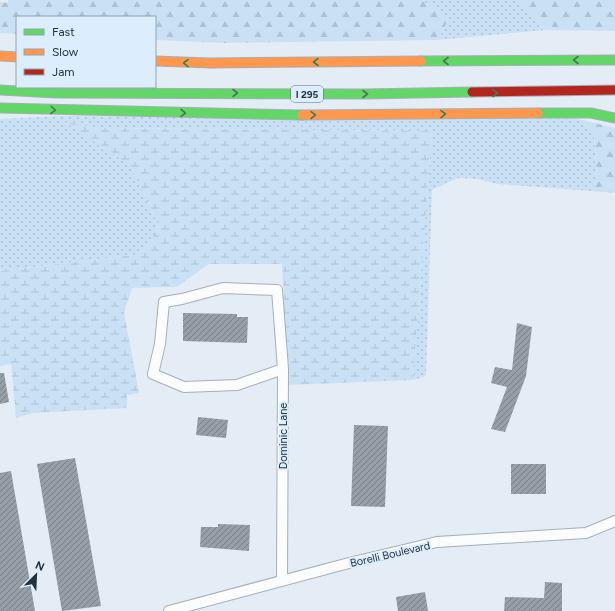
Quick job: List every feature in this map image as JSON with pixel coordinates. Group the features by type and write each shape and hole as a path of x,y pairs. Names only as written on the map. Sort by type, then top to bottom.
{"highway":[{"path":"210,63 237,53 501,53 615,51"},
{"path":"0,56 16,57"},
{"path":"156,62 210,63 615,60"},
{"name":"I 295","path":"0,90 56,93 356,94 615,90"},
{"path":"0,108 297,116 591,113 615,118"},
{"path":"0,114 38,110"}],"street":[{"name":"Dominic Lane","path":"282,581 283,369 277,290 223,288 182,299 164,302 160,344 153,374 184,387 237,385 283,369"},
{"name":"Borelli Boulevard","path":"169,611 437,542 586,533 615,521"}],"green space":[{"path":"8,0 421,0 449,18 438,40 223,43 156,40 156,16 16,16 16,34 0,33 0,2 8,3"},
{"path":"421,0 518,0 546,30 438,40 449,18"},
{"path":"518,0 615,0 615,31 546,30"},
{"path":"59,116 575,118 594,131 597,181 591,191 498,184 476,179 458,178 432,190 426,376 413,380 432,131 98,128 67,123 130,165 159,227 142,254 0,271 0,119"},
{"path":"575,118 615,128 615,193 591,191 597,181 594,131"},
{"path":"65,122 98,128 432,131 413,380 288,385 282,264 209,264 177,287 132,288 124,312 139,393 127,395 127,408 33,413 16,418 11,364 0,366 0,271 142,254 159,227 130,165"}],"building":[{"path":"183,313 237,314 237,317 248,317 247,343 183,341"},
{"path":"517,323 532,327 526,376 505,432 491,429 507,387 491,383 495,367 512,370"},
{"path":"0,373 4,373 9,402 0,404"},
{"path":"198,417 228,420 226,438 196,435"},
{"path":"354,425 388,426 385,507 351,506"},
{"path":"75,458 101,606 62,611 37,464"},
{"path":"511,464 546,464 546,494 511,494"},
{"path":"11,471 35,611 0,611 0,473"},
{"path":"218,524 250,525 249,551 200,547 201,527 218,527"},
{"path":"545,582 562,583 562,611 504,611 505,597 544,598"},
{"path":"425,592 428,611 398,611 396,597"}],"traffic: fast":[{"path":"421,61 615,60"},
{"path":"0,90 56,93 364,94 472,92"},
{"path":"0,108 302,115"},
{"path":"538,113 591,113 615,118"}],"traffic: slow":[{"path":"0,56 16,57"},
{"path":"156,61 210,63 421,61"},
{"path":"302,115 538,113"}],"traffic: jam":[{"path":"472,92 615,90"}]}
